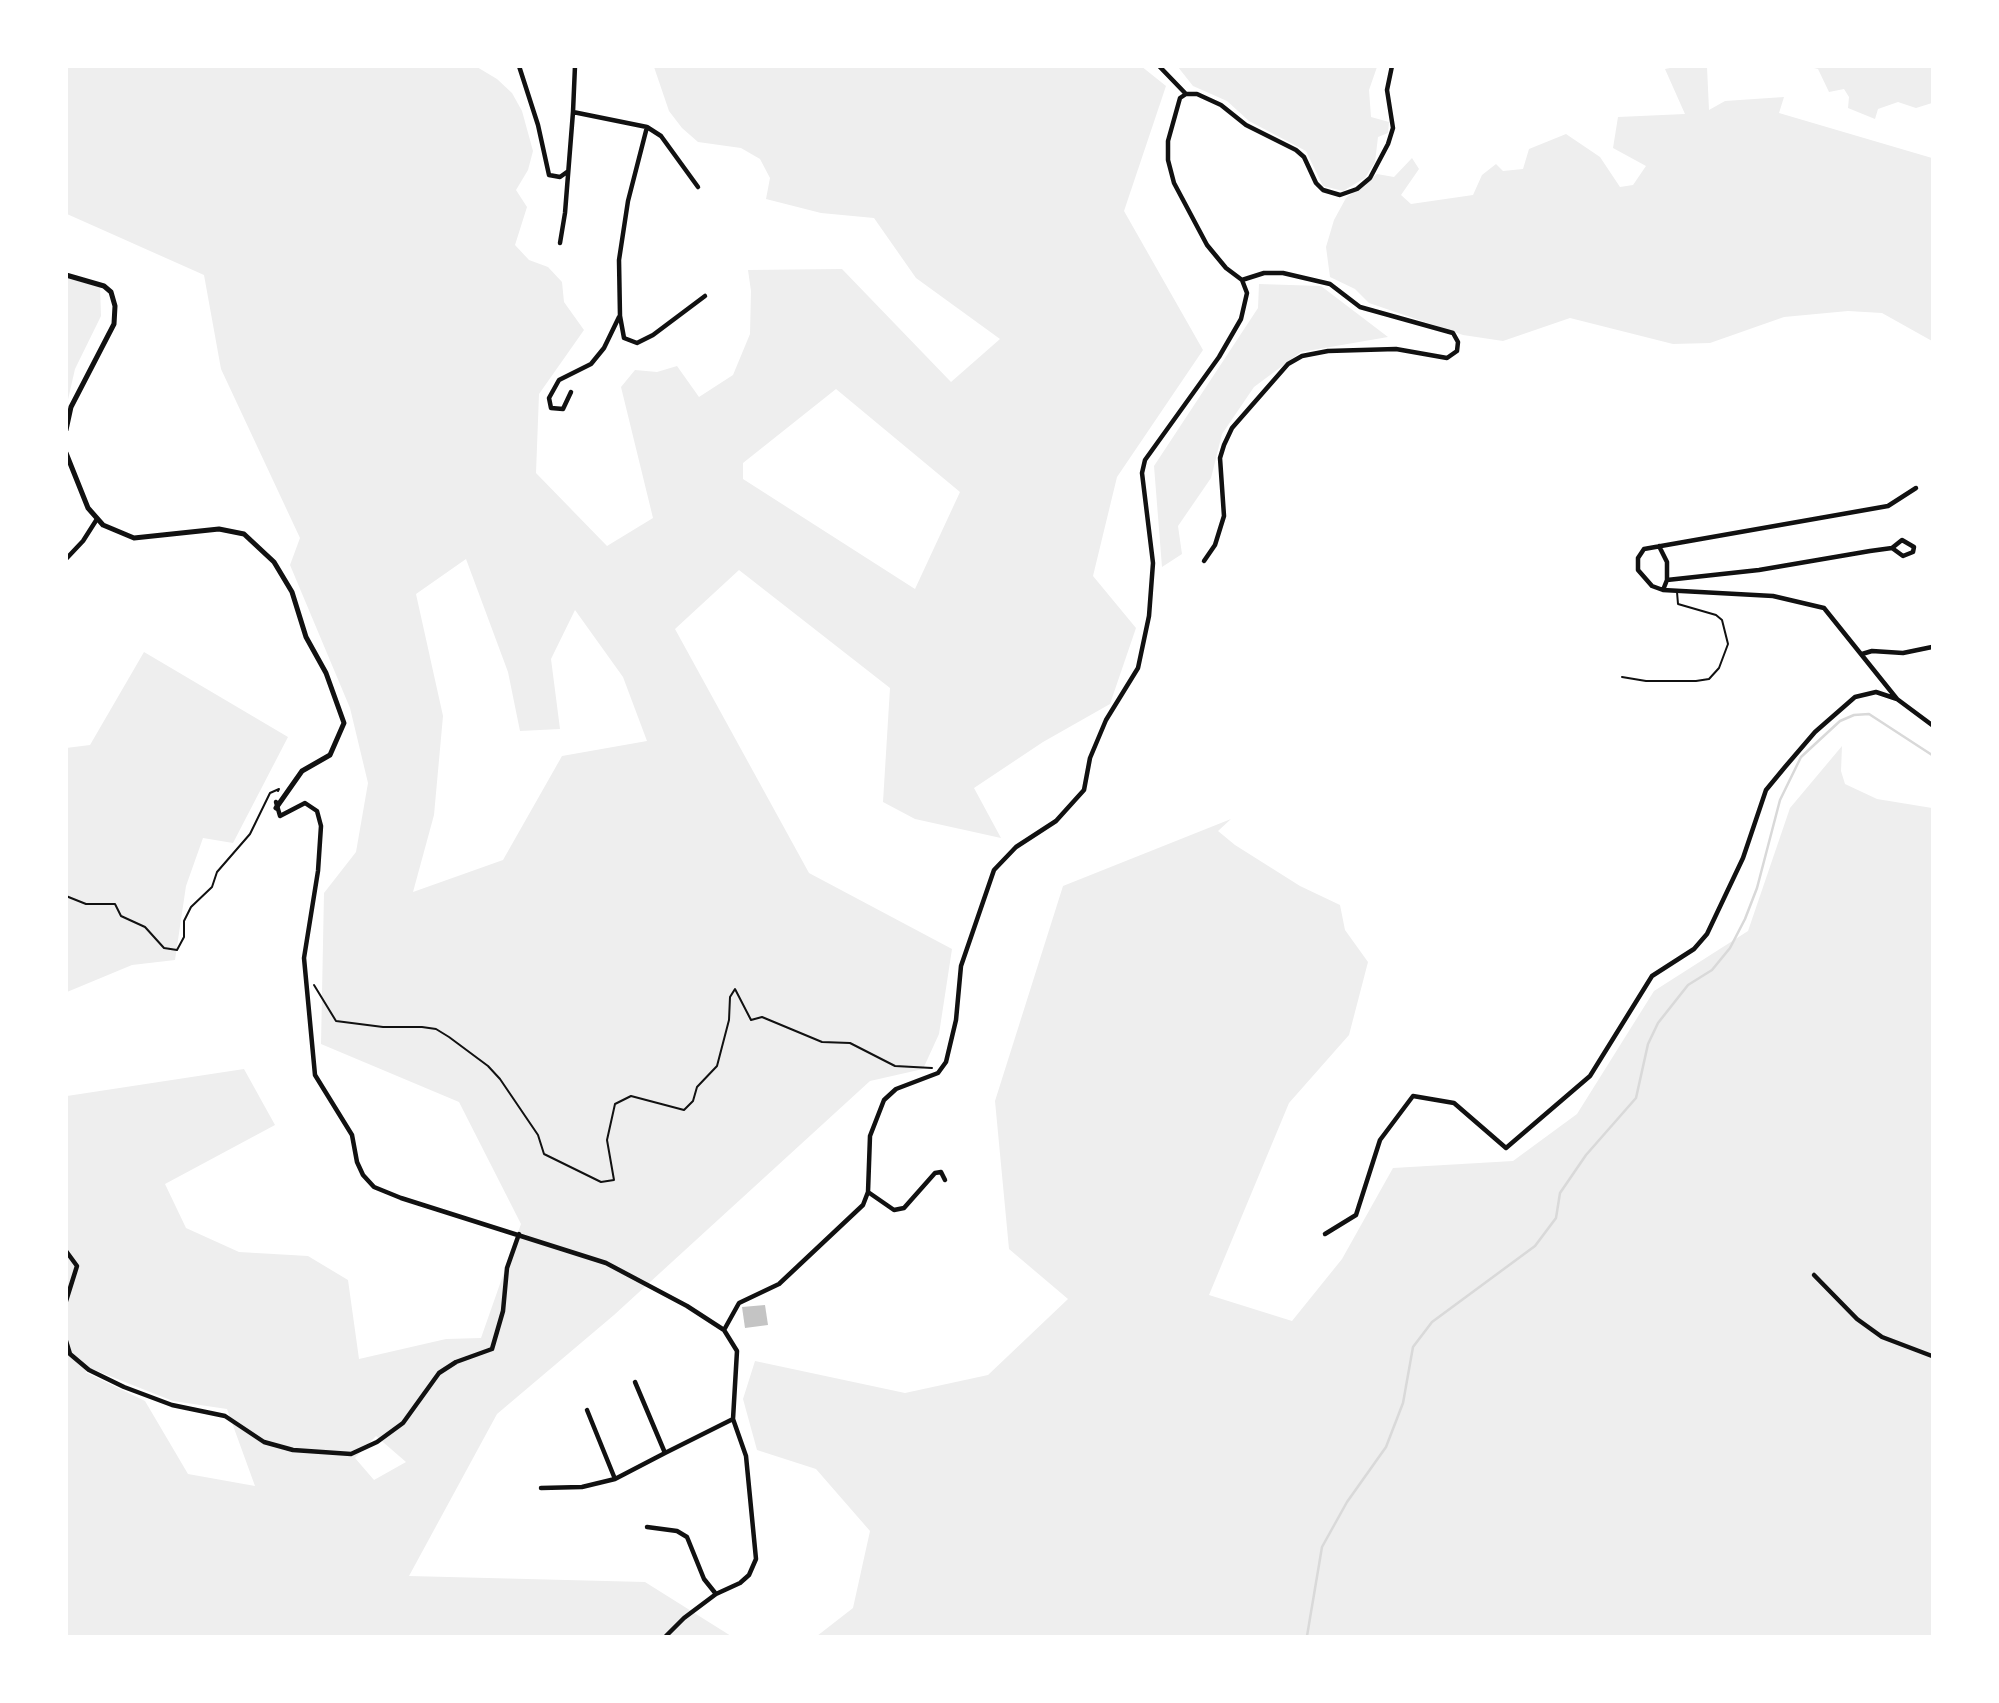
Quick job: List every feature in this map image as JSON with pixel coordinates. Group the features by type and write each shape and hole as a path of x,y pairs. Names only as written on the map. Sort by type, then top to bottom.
{"street":[{"path":"519,66 538,125 549,175 560,177 567,172"},
{"path":"560,243 575,66"},
{"path":"1159,66 1186,94 1197,94 1221,105 1246,125 1296,150 1304,158 1316,183 1323,190 1340,195 1357,189 1370,178 1388,144 1393,128 1387,90 1392,66"},
{"path":"724,1330 739,1303 779,1283 849,1221 863,1205 868,1192 870,1136 884,1100 896,1089 927,1079 942,1068 951,1048 961,967 995,870 1016,847 1056,821 1084,790 1090,758 1106,720 1138,668 1149,616 1153,563 1142,473 1145,460 1219,357 1235,330 1246,302 1246,286 1226,268 1208,245 1189,216 1170,171 1168,141 1172,119 1176,106 1186,94"},
{"path":"572,111 647,127 661,135 698,187"},
{"path":"647,127 628,201 619,260 620,316 624,338 637,343 653,335 705,296"},
{"path":"1204,561 1216,545 1224,516 1220,458 1224,445 1232,428 1288,364 1302,356 1328,351 1396,349 1447,358 1457,351 1458,342 1453,333 1360,307 1330,284 1283,273 1264,273 1242,280"},
{"path":"66,275 104,286 111,292 115,306 114,324 71,407 66,430"},
{"path":"571,392 563,409 551,408 549,398 559,380 591,364 604,348 620,316"},
{"path":"66,453 88,509 120,535 134,538 219,529 244,534 274,562 292,593 306,637 326,673 344,723 330,755 302,771 276,805 280,816 305,803 317,811 321,826 318,870 304,958 315,1075 352,1135 360,1168 374,1187 606,1263 687,1306 724,1330 737,1351 733,1419 746,1455 756,1559 749,1575 740,1583 716,1594 684,1618 666,1636"},
{"path":"1916,488 1888,506 1644,548 1638,558 1638,570 1652,586 1663,590 1773,596 1824,608 1897,699 1933,725"},
{"path":"66,559 83,541 97,519"},
{"path":"1667,580 1759,570 1892,548 1902,540 1914,547 1913,552 1903,556 1892,548"},
{"path":"1659,545 1667,562 1667,580 1663,590"},
{"path":"1862,654 1872,651 1903,653 1933,647"},
{"path":"1325,1234 1356,1215 1380,1140 1413,1097 1454,1103 1506,1148 1590,1076 1653,976 1694,949 1707,934 1719,914 1743,858 1766,790 1784,767 1815,732 1856,697 1876,692 1897,699"},
{"path":"868,1192 894,1210 904,1208 935,1173 942,1172 945,1180"},
{"path":"66,1341 70,1354 89,1370 124,1387 172,1405 225,1416 264,1442 303,1452 351,1454 377,1442 403,1423 439,1373 456,1362 492,1349 503,1311 507,1268 519,1234"},
{"path":"66,1251 76,1266 66,1301"},
{"path":"1814,1275 1857,1319 1882,1338 1933,1356"},
{"path":"635,1382 665,1453"},
{"path":"587,1410 615,1479"},
{"path":"541,1488 583,1487 615,1479 733,1419"},
{"path":"647,1527 677,1531 687,1537 704,1579 716,1594"}],"lane":[{"path":"1622,677 1646,681 1696,681 1709,679 1719,668 1728,644 1722,620 1716,615 1678,604 1677,590"}],"path":[{"path":"66,896 86,904 115,904 121,916 145,927 164,948 177,950 184,937 184,921 191,907 212,887 217,872 250,834 270,793 279,789 276,805"},
{"path":"312,982 336,1021 383,1027 422,1027 449,1037 488,1066 500,1079 538,1135 544,1154 601,1182 614,1180 607,1140 615,1104 631,1096 684,1110 693,1101 697,1087 716,1066 729,1020 730,997 735,989 751,1020 762,1017 822,1042 850,1043 895,1066 942,1068"}],"shaded area":[{"path":"1141,66 1166,86 1124,211 1203,350 1117,477 1093,576 1136,628 1110,704 1043,742 974,788 1001,838 915,819 883,802 890,688 739,570 675,629 809,873 952,949 939,1034 923,1069 870,1081 614,1315 497,1414 409,1576 645,1582 731,1636 67,1636 67,1096 244,1069 275,1125 165,1184 186,1228 239,1252 308,1256 348,1280 359,1359 446,1339 481,1338 521,1224 459,1102 321,1044 324,893 356,852 368,783 350,708 290,565 300,538 221,369 204,275 67,214 67,67 477,67 497,79 512,93 522,111 533,151 528,170 516,190 527,207 515,245 529,260 548,267 562,282 564,302 584,330 539,394 536,473 607,546 653,518 621,387 635,370 657,372 677,366 699,397 733,375 750,334 751,291 748,270 842,269 951,382 1000,339 916,278 874,218 821,213 766,199 770,178 760,159 741,148 698,142 682,128 669,111 654,67","holes":["836,389 960,492 915,589 743,479 743,463","466,559 508,672 520,731 560,729 551,659 575,610 623,677 647,741 562,756 503,860 413,892 434,815 443,716 416,594","92,1369 173,1401 227,1409 255,1486 188,1474 145,1401 85,1372","376,1436 406,1462 374,1480 355,1458"]},
{"path":"1178,67 1377,67 1369,90 1371,117 1389,122 1388,133 1378,137 1375,162 1365,178 1343,191 1323,186 1306,151 1249,121 1227,101 1193,86"},
{"path":"1707,67 1709,110 1725,101 1784,97 1779,113 1932,158 1932,341 1882,313 1848,311 1784,317 1710,343 1673,344 1570,318 1503,341 1463,335 1369,303 1355,289 1330,277 1326,247 1334,220 1346,198 1377,174 1394,177 1412,158 1419,169 1401,195 1411,204 1473,195 1482,175 1496,164 1503,171 1523,169 1529,149 1566,134 1600,157 1620,187 1633,185 1646,166 1613,148 1618,117 1685,114 1665,69"},
{"path":"1810,67 1932,67 1932,103 1916,108 1898,102 1878,109 1875,119 1848,108 1849,97 1844,89 1829,92 1818,69"},
{"path":"67,278 100,287 101,316 75,369 67,404"},
{"path":"1259,284 1321,286 1388,337 1301,352 1254,387 1222,434 1211,478 1178,526 1182,554 1162,567 1154,466 1258,308"},
{"path":"144,652 288,737 233,843 203,838 186,886 175,960 132,965 67,992 66,748 90,745"},
{"path":"1842,746 1841,771 1845,784 1877,799 1932,808 1932,1636 817,1636 853,1608 870,1531 816,1469 757,1450 743,1399 755,1361 905,1393 988,1375 1068,1299 1009,1249 995,1101 1063,886 1231,819 1218,831 1235,845 1300,886 1340,905 1345,930 1368,962 1349,1035 1289,1103 1209,1295 1292,1321 1342,1259 1393,1168 1513,1161 1577,1114 1654,991 1748,931 1790,808"}],"building":[{"path":"765,1305 768,1325 745,1328 742,1307"}],"waterway":[{"path":"1307,1636 1322,1547 1347,1502 1386,1447 1403,1403 1413,1347 1432,1322 1535,1246 1556,1218 1560,1193 1586,1155 1636,1098 1648,1044 1658,1023 1688,985 1712,970 1730,948 1745,919 1757,888 1780,800 1801,757 1840,721 1854,715 1869,714 1932,755"}]}
